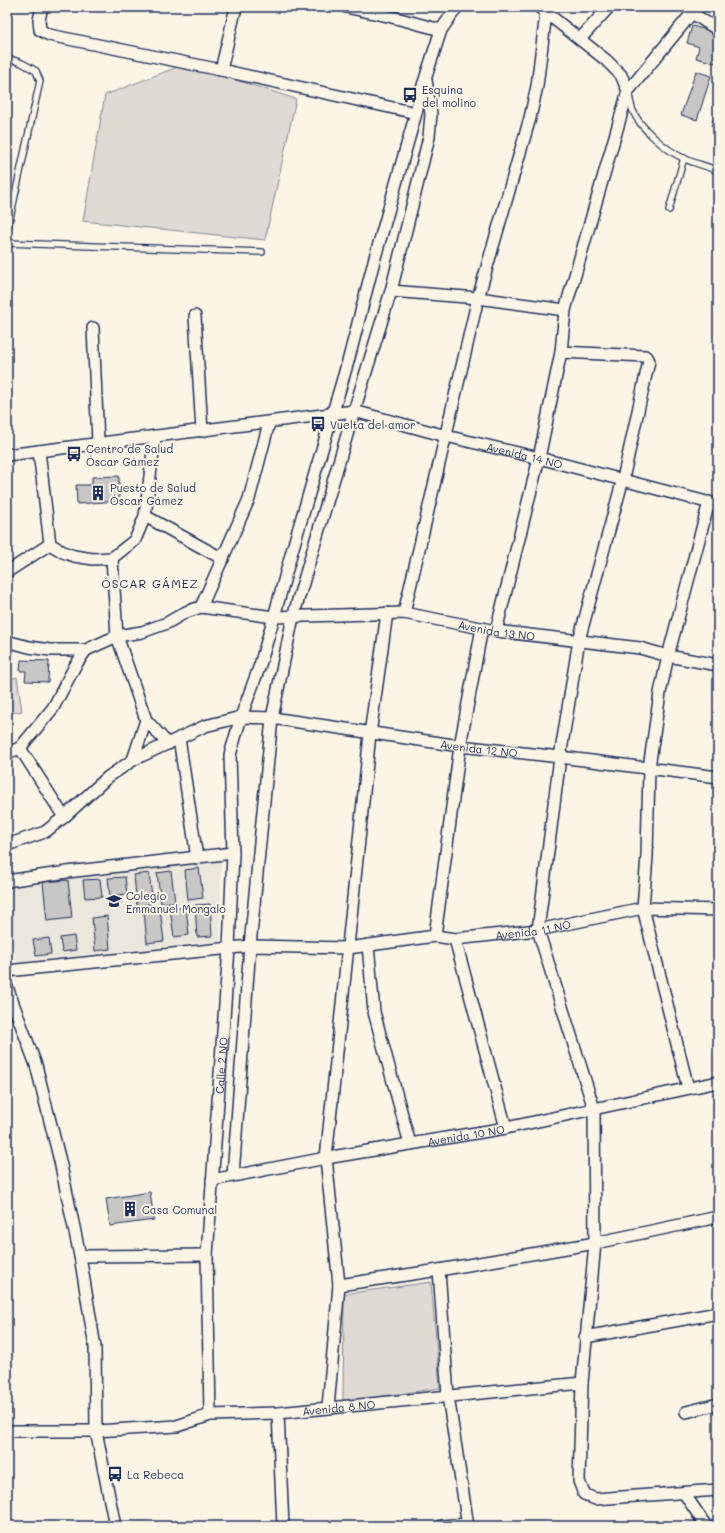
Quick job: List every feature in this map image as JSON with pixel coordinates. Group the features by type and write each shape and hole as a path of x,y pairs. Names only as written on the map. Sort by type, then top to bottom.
{"street":[{"path":"42,7 39,20 40,30 49,35 221,70 416,113"},
{"path":"221,70 236,7"},
{"path":"346,7 441,30"},
{"name":"Calle 2 NO","path":"210,1415 207,1255 229,948 232,853 230,755 241,717 260,665 349,358 419,98 441,30 457,7"},
{"path":"580,39 609,7"},
{"path":"542,10 606,60 621,75 628,91"},
{"path":"404,614 478,298 530,118 537,86 542,10"},
{"path":"496,632 539,458 561,352 565,310 628,91 694,10 718,30"},
{"path":"233,1175 250,946 272,718 293,617 391,291 429,137 431,114 426,80"},
{"path":"391,291 478,298 565,310"},
{"path":"196,316 202,430"},
{"path":"93,328 98,443"},
{"path":"561,352 647,358 649,361 623,479 579,640 560,757 538,930 594,1109 595,1243 582,1382 579,1481 584,1494 596,1499 718,1490"},
{"name":"Avenida 14 NO","path":"7,455 269,423 354,411 446,436 623,479 713,504"},
{"path":"7,639 10,642 29,647 50,650 86,650 117,636 142,632 167,623 186,612 201,607 249,499 269,423"},
{"path":"50,544 63,552 74,556 93,559 112,558 135,540 145,516 155,436"},
{"path":"39,450 50,544"},
{"path":"688,1088 644,908 649,768 668,656 713,504"},
{"path":"145,516 223,559"},
{"path":"7,572 50,544"},
{"path":"112,558 117,636 146,720 168,744"},
{"name":"Avenida 13 NO","path":"201,607 274,618 387,613 404,614 482,628 496,632 579,640 640,648 668,656 718,665"},
{"path":"328,1407 339,1285 326,1158 370,734 387,613"},
{"path":"435,936 460,746 482,628"},
{"path":"7,753 20,748 53,708 75,666 86,650"},
{"name":"Avenida 12 NO","path":"7,845 44,832 64,817 108,777 133,760 206,726 241,717 272,718 370,734 460,746 718,777"},
{"path":"133,760 146,720"},
{"path":"180,738 197,858"},
{"path":"20,748 64,817"},
{"path":"7,881 67,872 232,853"},
{"name":"Avenida 11 NO","path":"7,971 250,946 348,948 435,936 455,938 538,930 644,908 718,910"},
{"path":"455,938 506,1128"},
{"path":"368,945 374,1012 410,1144"},
{"path":"7,987 36,1065 60,1161 80,1256 95,1346 96,1431 115,1526"},
{"name":"Avenida 10 NO","path":"212,1180 326,1158 506,1128 718,1082"},
{"path":"339,1285 439,1270 595,1243 718,1217"},
{"path":"80,1256 207,1255"},
{"path":"439,1270 448,1396 468,1525 441,1526"},
{"path":"585,1338 718,1313"},
{"name":"Avenida 8 NO","path":"7,1431 96,1431 177,1426 210,1415 278,1413 582,1382"},
{"path":"686,1412 718,1404"},
{"path":"278,1413 283,1526"},
{"path":"684,1493 706,1526"}],"lane":[{"path":"7,58 22,63 36,71 40,81 7,232"},
{"path":"628,91 633,111 641,124 664,146 684,158 718,171"},
{"path":"669,210 684,158"},
{"path":"7,242 262,252"}],"shaded area":[{"path":"185,64 296,99 265,240 83,221 105,95"},
{"path":"17,677 22,711 7,714 7,680"},
{"name":"Colegio Emmanuel Mongalo","path":"221,861 220,941 16,962 7,915 7,886"},
{"path":"431,1282 440,1388 343,1402 344,1294"}],"building":[{"path":"692,26 718,33 718,53 715,63 696,58 699,47 687,43"},
{"path":"696,71 711,76 697,120 681,115"},
{"path":"718,106 718,128 711,126"},
{"name":"Puesto de Salud Óscar Gámez","path":"119,476 119,501 77,504 76,485 92,485 92,477"},
{"path":"21,660 49,661 48,682 25,681 26,671 20,671"},
{"path":"199,868 203,898 188,900 185,870"},
{"path":"171,871 175,902 161,903 157,873"},
{"path":"149,873 153,904 137,906 134,875"},
{"path":"125,877 127,894 110,896 108,878"},
{"path":"100,879 102,897 85,898 83,880"},
{"path":"68,880 72,918 47,921 43,882"},
{"path":"210,904 212,936 197,937 195,905"},
{"path":"186,907 189,935 174,937 170,909"},
{"path":"160,910 164,941 147,943 144,912"},
{"path":"107,916 110,949 95,951 92,918"},
{"path":"74,936 76,950 62,952 60,938"},
{"path":"49,938 51,954 36,956 33,940"},
{"name":"Casa Comunal","path":"150,1192 154,1220 110,1226 106,1199"}],"place":[{"name":"Esquina del molino","path":"410,95"},
{"name":"Vuelta del amor","path":"318,424"},
{"name":"Centro de Salud Óscar Gámez","path":"74,454"},
{"name":"Puesto de Salud Óscar Gámez","path":"98,493"},
{"name":"Colegio Emmanuel Mongalo","path":"114,901"},
{"name":"Casa Comunal","path":"130,1209"},
{"name":"La Rebeca","path":"115,1474"}],"district":[{"name":"ÓSCAR GÁMEZ","path":"150,583"}]}
